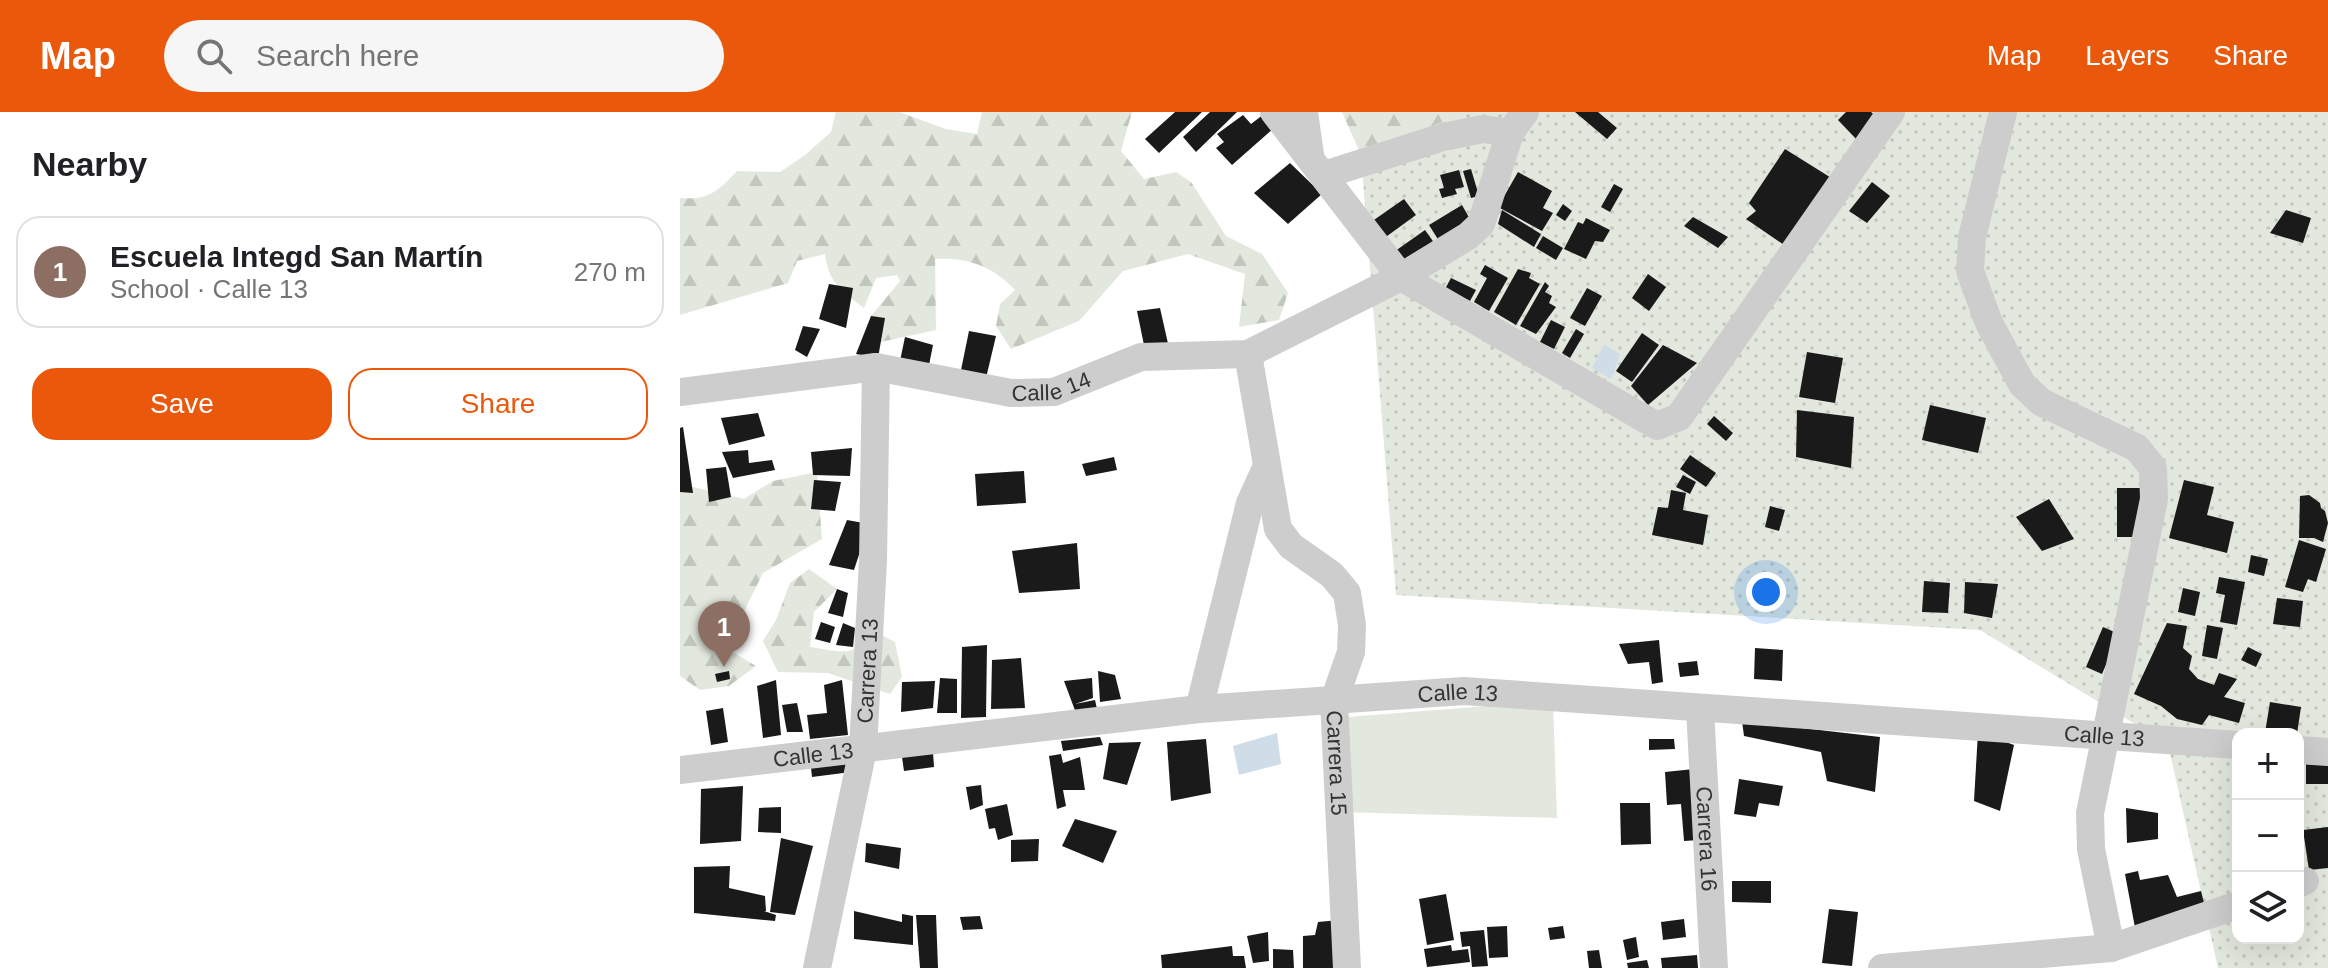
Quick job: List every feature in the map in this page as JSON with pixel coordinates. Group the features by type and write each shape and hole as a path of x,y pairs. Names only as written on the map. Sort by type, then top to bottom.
{"street":[{"path":"1274,112 1401,277 1657,426 1679,417 1891,112"},
{"path":"1304,112 1317,165"},
{"path":"2003,112 1972,237 1970,271 1989,323 2022,384 2041,402 2137,448 2153,468 2154,499 2090,813 2091,849 2111,948"},
{"path":"1317,165 1518,122"},
{"name":"Calle 14","path":"680,392 876,367 1011,393 1054,392 1141,357 1248,354 1401,277 1468,236 1481,224 1518,122"},
{"name":"Carrera 15","path":"1248,354 1278,529 1291,546 1332,575 1347,593 1352,625 1351,652 1334,701 1347,968"},
{"name":"Carrera 13","path":"817,968 863,749 873,560 876,367"},
{"path":"1199,709 1250,503 1266,468"},
{"name":"Calle 13","path":"680,770 1199,709 1464,691 2232,745"},
{"name":"Carrera 16","path":"1700,709 1714,968"},
{"path":"2304,750 2328,752"},
{"path":"1882,968 2111,948 2232,907"}],"green space":[{"path":"836,112 899,112 946,129 977,134 982,112 1132,112 1121,151 1144,179 1176,172 1191,182 1226,236 1262,254 1288,293 1279,320 1239,327 1245,274 1188,254 1123,271 1079,321 1011,349 996,326 1000,304 1015,290 988,269 958,260 935,259 936,330 876,343 871,316 900,281 897,275 876,278 864,308 833,280 825,254 797,261 788,283 680,315 680,198 706,196 737,171 780,172 831,132"},
{"path":"1342,112 1457,112 1454,117 1361,155"},
{"path":"1364,112 2328,112 2328,968 2218,968 2168,744 1980,630 1396,595 1361,155"},
{"path":"817,472 822,539 763,573 726,648 756,666 729,686 700,690 680,676 680,484 744,499 773,481"},
{"path":"809,569 837,589 814,612 810,647 846,651 860,646 876,632 895,642 902,677 890,694 828,673 778,672 763,641 776,620 790,583"},
{"path":"1553,701 1557,818 1342,812 1347,717"}],"shaded area":[{"path":"1604,344 1620,354 1611,379 1592,368"},
{"path":"1277,733 1281,764 1239,775 1233,746"}],"building":[{"path":"1175,112 1202,112 1159,153 1145,139"},
{"path":"1210,112 1237,112 1196,152 1183,137"},
{"path":"1575,112 1598,112 1617,128 1607,139"},
{"path":"1846,112 1871,112 1878,118 1858,141 1838,120"},
{"path":"1264,114 1275,127 1232,165 1216,148 1224,142 1217,134 1243,115 1251,124"},
{"path":"1785,149 1833,179 1787,247 1746,219 1756,211 1749,203"},
{"path":"1290,163 1322,194 1288,224 1254,193"},
{"path":"1471,169 1479,196 1471,198 1463,171"},
{"path":"1459,170 1464,187 1455,189 1457,194 1442,198 1439,189 1444,188 1440,175"},
{"path":"1518,172 1552,191 1543,208 1553,213 1542,231 1498,207"},
{"path":"1872,182 1890,196 1867,223 1849,211"},
{"path":"1614,184 1623,189 1610,212 1601,207"},
{"path":"1404,199 1416,215 1383,239 1371,222"},
{"path":"1563,204 1572,211 1565,221 1556,215"},
{"path":"1462,205 1471,221 1439,241 1429,225"},
{"path":"1502,210 1541,234 1534,247 1498,224"},
{"path":"2286,210 2311,218 2303,243 2270,233"},
{"path":"1693,217 1728,237 1718,248 1684,226"},
{"path":"1586,218 1610,230 1603,242 1595,241 1586,259 1564,249 1578,222 1583,224"},
{"path":"1425,230 1435,244 1400,268 1391,254"},
{"path":"1543,236 1563,248 1556,260 1536,248"},
{"path":"1485,265 1508,278 1489,311 1474,302 1487,278 1480,274"},
{"path":"1518,269 1531,273 1529,278 1540,284 1516,325 1494,312"},
{"path":"1648,274 1666,287 1649,311 1632,298"},
{"path":"1451,278 1476,290 1470,301 1445,289"},
{"path":"1545,282 1549,286 1545,292 1552,296 1549,303 1556,307 1536,334 1520,326"},
{"path":"829,284 853,288 846,328 819,319"},
{"path":"1587,288 1602,296 1585,326 1570,318"},
{"path":"1160,308 1169,348 1145,350 1137,311"},
{"path":"871,316 885,318 878,358 856,354"},
{"path":"1551,320 1565,327 1554,349 1540,342"},
{"path":"803,326 820,329 807,357 795,350"},
{"path":"1576,329 1584,334 1570,358 1562,353"},
{"path":"969,331 996,336 986,378 961,370"},
{"path":"1642,333 1659,345 1632,382 1616,371"},
{"path":"905,337 933,345 928,370 900,361"},
{"path":"1663,345 1697,363 1648,405 1631,386"},
{"path":"1807,352 1843,358 1835,403 1799,397"},
{"path":"1930,405 1986,418 1978,453 1922,440"},
{"path":"1797,410 1854,417 1851,468 1796,457"},
{"path":"758,413 765,436 729,445 721,418"},
{"path":"1714,416 1733,433 1726,441 1707,424"},
{"path":"683,427 693,493 680,492 680,428"},
{"path":"852,448 850,476 813,475 811,452"},
{"path":"748,450 749,463 772,460 775,470 733,478 722,452"},
{"path":"1690,455 1716,473 1706,487 1680,469"},
{"path":"1114,457 1117,470 1086,476 1082,464"},
{"path":"726,467 731,497 709,502 706,469"},
{"path":"1024,471 1026,503 977,506 975,474"},
{"path":"1683,475 1696,482 1690,494 1676,487"},
{"path":"814,480 841,482 835,511 811,509"},
{"path":"2184,480 2214,487 2207,515 2234,522 2227,553 2169,538"},
{"path":"2117,488 2143,488 2143,537 2117,537"},
{"path":"1671,490 1686,493 1683,510 1708,515 1703,545 1652,535 1658,507 1668,508"},
{"path":"2309,495 2325,511 2328,523 2323,542 2314,538 2299,538 2300,496"},
{"path":"2049,499 2074,539 2042,551 2016,517"},
{"path":"1770,506 1785,510 1779,531 1765,527"},
{"path":"847,520 869,524 854,570 829,565"},
{"path":"2299,540 2326,549 2316,582 2308,579 2303,592 2285,587"},
{"path":"1077,543 1080,589 1019,593 1012,551"},
{"path":"2251,555 2268,559 2264,576 2248,572"},
{"path":"2219,577 2245,582 2237,625 2220,622 2225,595 2216,593"},
{"path":"1924,581 1950,583 1948,613 1922,612"},
{"path":"1965,582 1998,584 1992,618 1964,613"},
{"path":"2183,588 2200,592 2195,616 2178,612"},
{"path":"837,589 848,593 843,617 828,613"},
{"path":"2277,598 2303,601 2300,627 2273,624"},
{"path":"821,622 835,627 830,643 815,639"},
{"path":"843,623 855,628 853,647 836,645"},
{"path":"2167,623 2187,626 2183,648 2192,656 2189,669 2198,679 2214,685 2219,673 2237,679 2224,697 2245,703 2239,723 2209,715 2202,725 2177,719 2161,706 2134,694"},
{"path":"2207,625 2223,628 2217,659 2202,656"},
{"path":"2103,627 2119,634 2102,674 2086,667"},
{"path":"1659,640 1663,682 1652,684 1649,662 1628,664 1619,644"},
{"path":"987,645 986,717 961,718 962,647"},
{"path":"2248,647 2262,654 2256,667 2241,660"},
{"path":"1755,648 1783,650 1782,681 1754,679"},
{"path":"1021,658 1025,708 991,709 992,660"},
{"path":"1697,661 1699,675 1680,677 1678,663"},
{"path":"729,671 730,679 717,682 715,674"},
{"path":"1098,671 1115,675 1121,699 1100,702"},
{"path":"940,678 957,679 957,713 937,713"},
{"path":"1092,678 1093,698 1075,704 1095,700 1097,709 1076,713 1064,681"},
{"path":"776,680 781,735 763,738 757,686"},
{"path":"842,680 848,735 810,739 807,715 827,713 824,685"},
{"path":"935,681 933,708 901,712 902,682"},
{"path":"2270,702 2301,707 2298,728 2266,728"},
{"path":"797,703 803,732 787,732 782,705"},
{"path":"723,708 728,742 711,745 706,711"},
{"path":"1742,721 1880,737 1875,792 1827,781 1821,752 1744,736"},
{"path":"1978,732 2014,745 2000,811 1974,801"},
{"path":"1100,737 1103,745 1063,751 1061,741"},
{"path":"1206,739 1211,793 1171,801 1167,742"},
{"path":"1649,739 1674,739 1675,749 1649,750"},
{"path":"1141,742 1127,785 1103,779 1109,743"},
{"path":"933,752 934,767 904,771 902,757"},
{"path":"1061,754 1063,763 1080,757 1085,790 1063,790 1066,806 1057,809 1049,756"},
{"path":"849,763 851,772 812,777 811,768"},
{"path":"2306,763 2328,764 2328,784 2306,784"},
{"path":"1694,769 1699,840 1684,841 1681,804 1667,805 1665,772"},
{"path":"1739,779 1783,786 1779,806 1759,803 1756,817 1734,814"},
{"path":"981,785 983,805 970,810 966,787"},
{"path":"743,786 741,841 700,844 701,789"},
{"path":"1620,803 1650,803 1651,844 1621,845"},
{"path":"1007,804 1013,835 998,840 995,828 989,829 985,809"},
{"path":"781,807 781,833 758,832 759,808"},
{"path":"2126,808 2158,813 2158,839 2127,843"},
{"path":"1075,819 1117,831 1103,863 1062,846"},
{"path":"2328,827 2328,868 2309,870 2304,830"},
{"path":"781,838 813,846 795,915 770,912"},
{"path":"1039,839 1038,861 1011,862 1011,840"},
{"path":"866,843 901,848 899,869 865,862"},
{"path":"730,866 729,888 765,896 764,911 776,915 775,921 694,913 694,867"},
{"path":"2138,871 2140,880 2168,875 2177,897 2201,891 2206,911 2136,933 2125,874"},
{"path":"1732,881 1771,881 1771,903 1732,902"},
{"path":"1446,894 1454,940 1427,945 1419,899"},
{"path":"1829,909 1858,912 1852,966 1822,963"},
{"path":"854,911 902,922 902,914 913,916 913,945 854,939"},
{"path":"916,915 936,915 938,968 920,968"},
{"path":"980,916 983,929 963,930 960,917"},
{"path":"1684,919 1686,937 1663,940 1661,922"},
{"path":"1339,920 1339,968 1303,968 1303,936 1315,935 1318,922"},
{"path":"1507,926 1508,957 1489,958 1487,927"},
{"path":"1563,926 1565,938 1550,940 1548,928"},
{"path":"1484,930 1488,966 1472,967 1470,946 1462,947 1460,932"},
{"path":"1268,932 1269,961 1253,963 1247,936"},
{"path":"1636,937 1639,957 1627,960 1623,940"},
{"path":"1451,945 1452,951 1468,949 1470,962 1427,967 1424,949"},
{"path":"1232,946 1233,956 1244,956 1246,968 1162,968 1161,955"},
{"path":"1273,949 1293,950 1294,968 1273,968"},
{"path":"1599,950 1602,968 1589,968 1587,951"},
{"path":"1697,955 1698,968 1662,968 1661,958"},
{"path":"1647,960 1649,968 1628,968 1627,963"}],"place":[{"name":"Escuela Integd San Martín","path":"724,667"}]}
